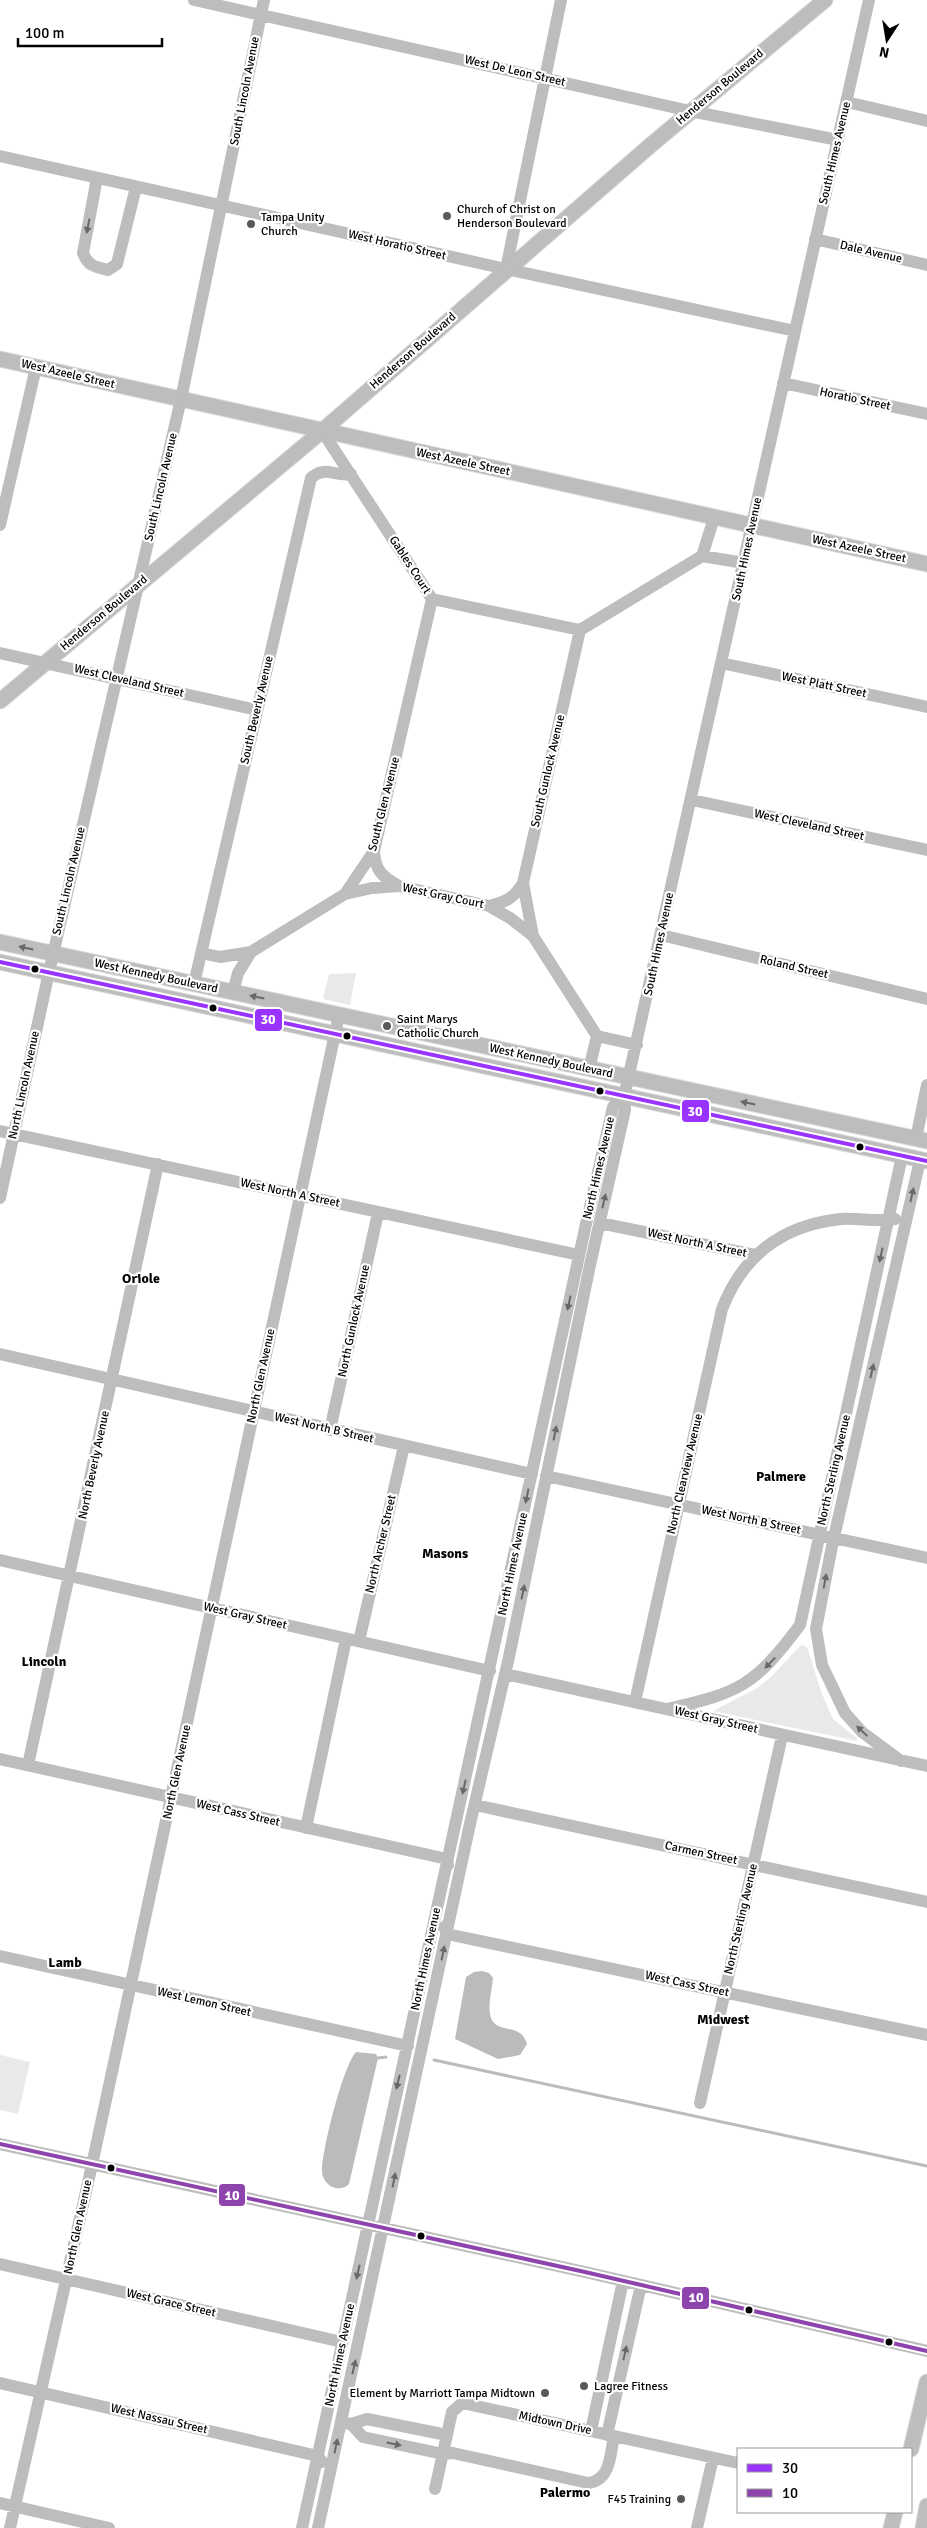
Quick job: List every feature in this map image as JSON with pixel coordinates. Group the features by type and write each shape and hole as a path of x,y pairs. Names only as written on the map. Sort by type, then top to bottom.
{"main road":[{"name":"Henderson Boulevard","path":"0,701 138,583 322,431 690,112 825,0"},
{"name":"West Azeele Street","path":"0,359 927,564"},
{"name":"West Kennedy Boulevard","path":"0,942 921,1140"},
{"name":"West Kennedy Boulevard","path":"0,962 902,1156"},
{"path":"818,1138 838,1133 897,1145 921,1140"},
{"path":"902,1156 915,1152 925,1157"},
{"path":"911,2448 927,2382"},
{"path":"923,2528 927,2506"},
{"path":"891,2528 895,2513"}],"street":[{"name":"West De Leon Street","path":"194,0 690,112 838,140"},
{"name":"South Lincoln Avenue","path":"49,972 180,399 264,0"},
{"path":"506,270 561,0"},
{"name":"South Himes Avenue","path":"624,1097 692,800 869,0"},
{"path":"847,102 927,121"},
{"name":"West Horatio Street","path":"0,156 506,270 795,331"},
{"path":"97,178 83,253 86,262 93,267 108,270 117,264 136,187"},
{"name":"Dale Avenue","path":"815,239 927,265"},
{"path":"0,525 36,367"},
{"name":"Horatio Street","path":"783,383 927,414"},
{"name":"Gables Court","path":"322,431 432,599 580,630"},
{"name":"South Beverly Avenue","path":"194,984 311,478 317,472 327,470 343,476 350,474"},
{"path":"702,556 714,518"},
{"path":"580,630 702,556 744,563"},
{"name":"South Glen Avenue","path":"201,953 220,957 251,952 345,894 374,851 432,599"},
{"name":"South Gunlock Avenue","path":"580,630 523,883 533,936 597,1036"},
{"name":"West Cleveland Street","path":"0,653 257,710"},
{"name":"West Platt Street","path":"722,663 927,707"},
{"name":"West Cleveland Street","path":"692,800 927,850"},
{"path":"374,851 375,864 378,871 385,879 399,886"},
{"path":"489,906 504,902 515,896 523,883"},
{"name":"West Gray Court","path":"345,894 372,888 399,886 489,906 510,918 533,936"},
{"name":"Roland Street","path":"661,935 927,999"},
{"name":"South Glen Avenue","path":"233,992 238,973 251,952"},
{"name":"North Lincoln Avenue","path":"0,1198 49,972"},
{"name":"North Glen Avenue","path":"10,2528 92,2165 339,1015"},
{"path":"590,1069 597,1036 637,1045"},
{"path":"921,1140 927,1085"},
{"name":"North Himes Avenue","path":"318,2528 346,2423 416,2075 505,1674 625,1110 624,1097"},
{"name":"North Himes Avenue","path":"302,2528 342,2342 370,2225 385,2143 509,1588 532,1474 613,1107 624,1097"},
{"name":"West North A Street","path":"0,1131 580,1255"},
{"name":"North Sterling Avenue","path":"667,1709 720,1696 744,1685 774,1660 800,1625 902,1156"},
{"name":"North Sterling Avenue","path":"816,1629 834,1538 907,1217 925,1157"},
{"name":"North Beverly Avenue","path":"28,1765 158,1164"},
{"name":"North Gunlock Avenue","path":"330,1430 378,1213"},
{"name":"West North A Street","path":"600,1222 755,1255 769,1243 810,1226 841,1220 888,1220 907,1217"},
{"name":"North Clearview Avenue","path":"635,1702 722,1309 730,1291 755,1255"},
{"name":"West North B Street","path":"0,1354 330,1430 532,1474"},
{"path":"850,1400 865,1403"},
{"path":"840,1435 857,1437"},
{"name":"North Archer Street","path":"306,1828 404,1446"},
{"name":"West North B Street","path":"546,1476 927,1558"},
{"name":"West Gray Street","path":"0,1560 490,1671"},
{"path":"505,1674 502,1660 512,1606 509,1588"},
{"path":"800,1625 816,1629 822,1665 845,1714 862,1732 901,1760"},
{"path":"482,1771 479,1759 494,1689 490,1671"},
{"name":"West Gray Street","path":"505,1674 782,1736 927,1766"},
{"name":"North Sterling Avenue","path":"700,2103 782,1736"},
{"name":"West Cass Street","path":"0,1759 447,1859"},
{"name":"Carmen Street","path":"475,1805 927,1902"},
{"path":"447,1859 451,1880 443,1925 447,1934"},
{"name":"West Cass Street","path":"447,1934 927,2035"},
{"name":"West Lemon Street","path":"0,1956 408,2046"},
{"path":"416,2075 411,2060 430,1977 423,1972"},
{"path":"0,2144 641,2284 927,2351"},
{"name":"West Grace Street","path":"0,2264 342,2342"},
{"path":"591,2431 623,2281"},
{"path":"346,2423 363,2437 443,2454 453,2452 598,2482 605,2476 610,2436 641,2284"},
{"name":"West Nassau Street","path":"0,2383 318,2456"},
{"name":"Midtown Drive","path":"435,2489 452,2412 462,2403 737,2463"},
{"path":"326,2419 346,2423 367,2418 447,2435"},
{"path":"310,2528 323,2463 318,2456"},
{"path":"698,2528 713,2458"},
{"path":"0,2503 109,2528"}],"shaded area":[{"path":"356,973 350,1005 323,999 329,974"},
{"path":"801,1645 807,1647 822,1694 833,1719 857,1738 857,1741 713,1711 757,1688 771,1677"},
{"path":"482,1971 489,1973 493,1978 490,2003 491,2018 499,2026 520,2033 524,2037 527,2044 520,2055 498,2059 455,2039 466,1977 474,1972"},
{"path":"356,2052 376,2054 378,2058 349,2184 343,2188 335,2188 328,2184 323,2177 323,2160 329,2128 340,2090 345,2074"},
{"path":"0,2055 30,2062 18,2114 0,2110"}],"waterway":[{"path":"378,2058 386,2057"},
{"path":"434,2060 927,2166"}],"transit line":[{"name":"30","path":"0,962 927,1161"},
{"name":"10","path":"0,2144 585,2272 927,2351"}],"place":[{"name":"Church of Christ on Henderson Boulevard","path":"447,216"},
{"name":"Tampa Unity Church","path":"251,224"},
{"name":"Saint Marys Catholic Church","path":"387,1026"},
{"name":"Lagree Fitness","path":"584,2386"},
{"name":"Element by Marriott Tampa Midtown","path":"545,2393"},
{"name":"F45 Training","path":"681,2499"}],"district":[{"name":"Oriole","path":"141,1278"},
{"name":"Palmere","path":"781,1476"},
{"name":"Masons","path":"445,1553"},
{"name":"Lincoln","path":"44,1661"},
{"name":"Lamb","path":"65,1962"},
{"name":"Midwest","path":"723,2019"},
{"name":"Palermo","path":"565,2492"}]}
